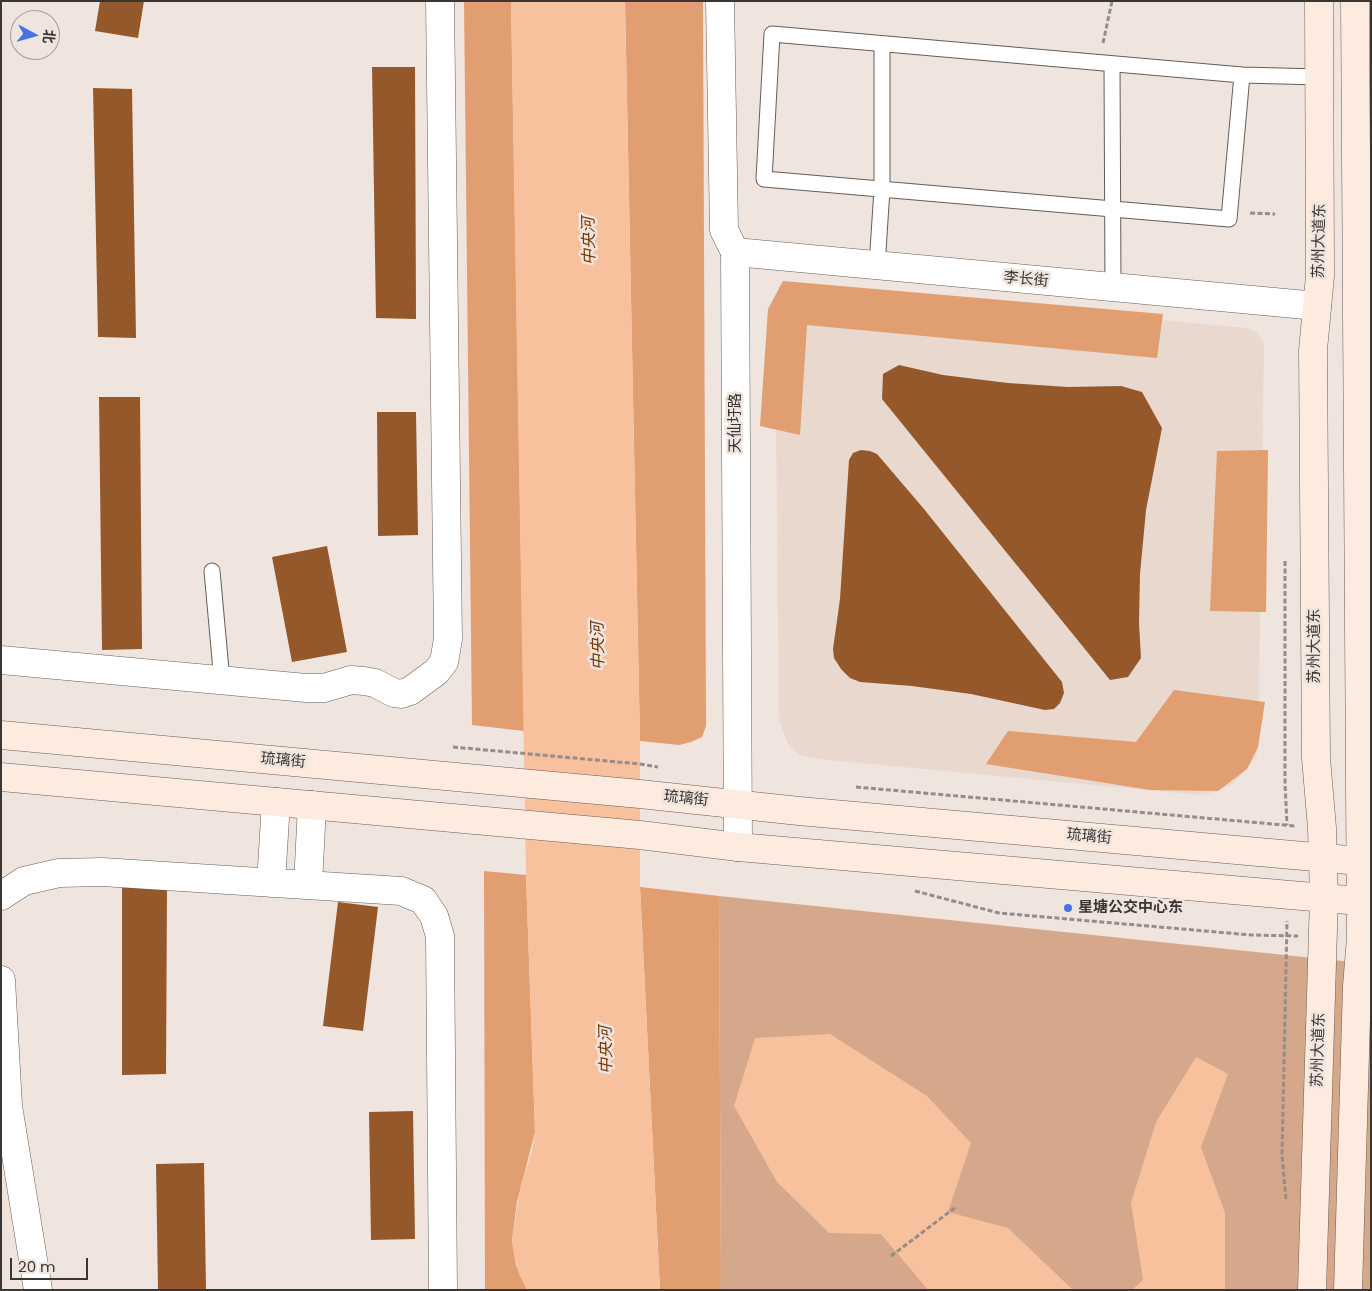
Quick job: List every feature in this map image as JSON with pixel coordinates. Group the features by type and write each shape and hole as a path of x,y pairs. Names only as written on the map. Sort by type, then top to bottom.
{"main road":[{"name":"苏州大道东","path":"1312,1290 1324,937 1322,828 1316,758 1313,350 1320,276 1319,1"},
{"path":"1348,1290 1357,986 1365,901 1366,861 1363,63 1355,1"},
{"name":"琉璃街","path":"1,735 640,794 739,805 1366,861"},
{"path":"1,777 640,835 738,847 1365,901"}],"street":[{"path":"1,660 306,688 324,688 351,680 375,684 394,693 401,694 410,691 436,672 444,662 448,639 440,1"},
{"name":"天仙圩路","path":"720,1 724,230 736,252 738,847"},
{"name":"李长街","path":"736,252 1317,306"},
{"path":"271,883 276,802"},
{"path":"308,885 312,806"},
{"path":"1,896 24,881 59,873 102,872 402,891 423,900 434,916 440,936 443,1290"},
{"path":"1,980 8,1106 38,1290"}],"lane":[{"path":"1242,76 1229,220 764,179 772,34 1242,76 1320,77"},
{"path":"877,266 882,189 882,44"},
{"path":"1106,63 1113,210 1113,288"},
{"path":"212,571 222,681"}],"path":[{"path":"1106,63 1112,1"},
{"path":"524,754 640,764 664,768"},
{"path":"851,786 1322,828"},
{"path":"906,890 999,913 1250,935 1324,937"},
{"path":"891,1256 956,1208"}],"shaded area":[{"path":"464,1 511,1 524,731 472,725"},
{"path":"625,1 703,1 706,726 702,737 679,745 640,741"},
{"path":"783,281 1163,314 1157,358 807,325 800,435 760,426 768,309"},
{"path":"813,289 1247,328 1258,333 1264,344 1258,747 1256,757 1234,783 1218,791 1200,795 819,759 799,755 788,744 779,720 775,315"},
{"path":"1268,450 1266,612 1210,611 1217,451"},
{"path":"1174,690 1265,702 1258,747 1247,769 1218,791 1150,790 986,764 1008,731 1136,742"},
{"path":"484,871 526,875 535,1132 517,1202 512,1240 516,1265 527,1290 485,1290"},
{"path":"640,887 719,896 721,1290 660,1290"},
{"path":"719,896 1371,964 1371,1290 721,1290"}],"water":[{"name":"中央河","path":"511,1 625,1 640,741 640,887 660,1290 527,1290 519,1274 513,1249 512,1240 521,1184 532,1151 535,1132 526,875"},
{"path":"830,1034 927,1096 971,1143 948,1212 1008,1228 1073,1290 928,1290 881,1234 829,1233 777,1182 734,1106 755,1038"},
{"path":"1196,1057 1228,1074 1201,1147 1225,1213 1225,1290 1132,1290 1143,1280 1131,1203 1156,1122"}],"building":[{"path":"100,1 144,1 138,38 95,31"},
{"path":"372,67 415,67 416,319 376,318"},
{"path":"93,88 132,89 136,338 98,337"},
{"path":"899,365 943,375 1008,383 1068,387 1121,386 1142,392 1162,428 1146,510 1140,574 1139,623 1141,658 1128,677 1110,680 882,399 883,374"},
{"path":"99,397 140,397 142,649 102,650"},
{"path":"377,412 416,412 418,535 378,536"},
{"path":"861,450 877,454 924,509 1062,682 1064,693 1060,703 1054,709 1045,710 971,694 912,686 860,682 850,678 841,669 834,658 833,649 840,599 849,460 853,453"},
{"path":"327,546 347,652 292,662 272,557"},
{"path":"122,887 167,887 166,1074 122,1075"},
{"path":"338,902 378,907 363,1031 323,1026"},
{"path":"413,1111 415,1239 371,1240 369,1112"},
{"path":"204,1163 206,1290 158,1290 156,1164"}],"place":[{"name":"星塘公交中心东","path":"1068,908"}]}
